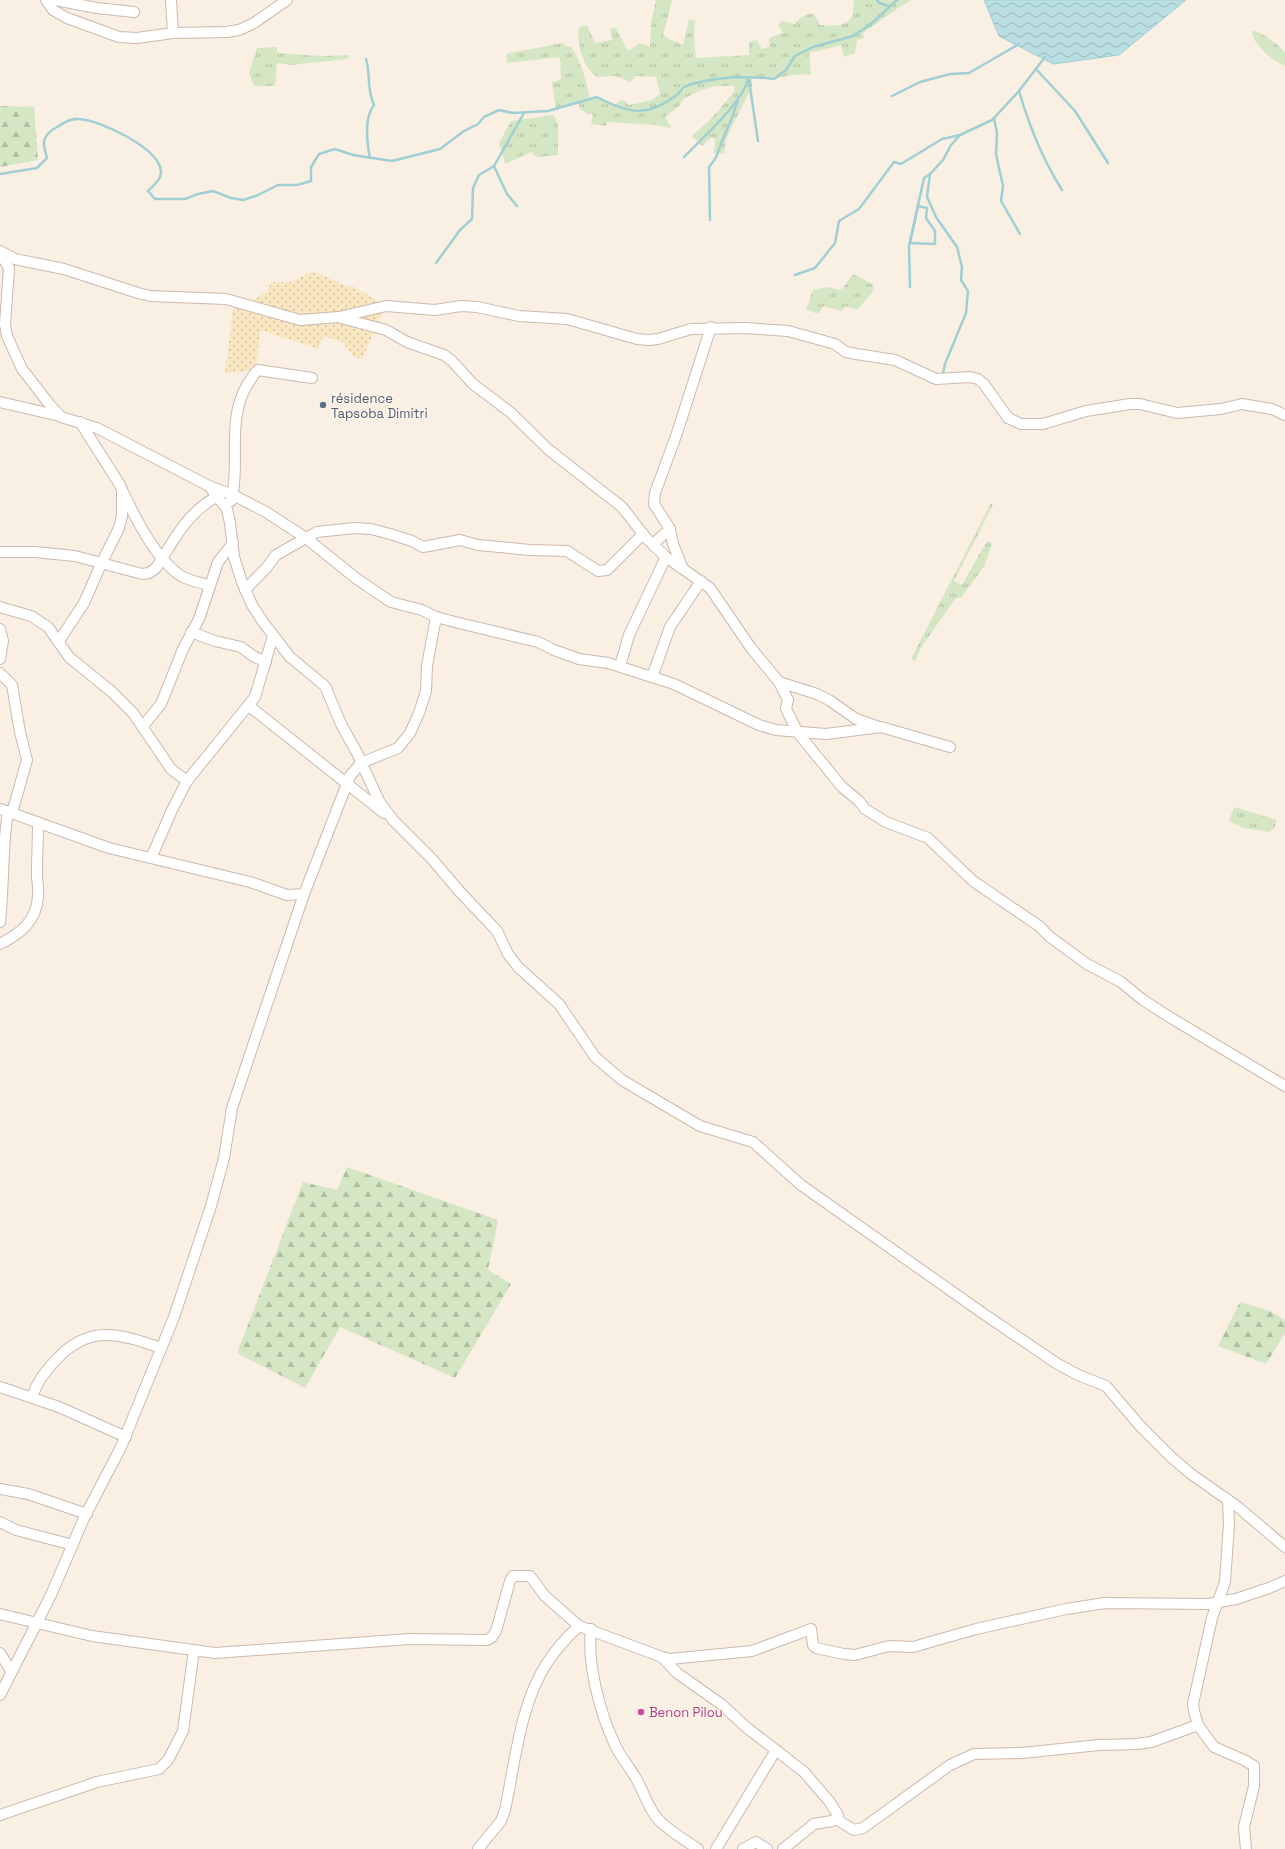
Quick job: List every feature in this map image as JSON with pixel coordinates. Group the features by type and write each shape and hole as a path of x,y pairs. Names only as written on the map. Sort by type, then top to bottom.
{"street":[{"path":"46,0 53,10 63,17 119,37 137,38 173,33 227,32 239,30 254,23 287,0"},
{"path":"56,0 97,8 134,12"},
{"path":"171,0 173,33"},
{"path":"0,252 15,259 64,269 150,296 226,299 300,320 339,317 386,306 434,310 466,306 519,316 567,319 649,340 658,339 691,329 711,327 788,331 805,337 829,342 846,352 895,360 936,379 970,377 984,384 1008,418 1021,424 1043,424 1086,411 1130,404 1140,404 1177,413 1222,409 1242,404 1272,409 1285,415"},
{"path":"0,252 9,268 5,324 7,336 22,369 61,417"},
{"path":"339,317 386,330 407,342 444,355 474,384 510,412 549,450 622,507 643,534 666,557 710,588 751,648 779,682 788,700 786,708 798,733 842,787 859,801 864,809 886,822 928,838 973,881 1039,926 1050,937 1087,964 1121,982 1143,1000 1171,1018 1285,1086"},
{"path":"683,569 670,529 654,504 655,493 676,436 711,327"},
{"path":"228,515 233,495 234,433 238,406 253,376 258,370 261,370 312,378"},
{"path":"0,402 98,428 209,486 255,505 306,538 385,599 422,610 436,616 538,642 554,650 579,658 620,666 674,684 759,725 776,730 798,733 826,734 881,727"},
{"path":"80,422 108,464 141,529 169,565 182,576 209,585"},
{"path":"209,486 226,509 233,543 234,557 245,590 252,605 273,636 290,657 325,686 341,724 362,763 379,801 393,820"},
{"path":"59,641 84,604 102,562 119,528 122,516 122,490"},
{"path":"0,552 51,553 102,562 142,574 150,573 156,568 196,510 216,497"},
{"path":"245,590 267,567 276,555 317,532 360,529 390,534 412,541 423,547 460,540 478,545 530,550 567,551 598,571 603,572 607,570 643,534"},
{"path":"653,544 670,529"},
{"path":"143,726 161,704 191,632 199,619 209,585 218,562 233,543"},
{"path":"620,666 629,635 666,557"},
{"path":"652,677 670,627 701,581"},
{"path":"0,607 37,619 48,627 69,657 112,692 143,726 171,769 187,781"},
{"path":"0,1695 37,1623 87,1514 126,1437 161,1348 189,1274 198,1241 211,1206 224,1158 232,1108 304,894 347,785 353,772 362,763 398,748 410,733 419,714 426,691 427,666 436,616"},
{"path":"0,629 3,641 0,659"},
{"path":"191,632 215,641 241,647 253,656 266,662"},
{"path":"151,858 172,810 187,781 255,697 273,636"},
{"path":"0,673 12,685 26,760 7,811 4,881 0,922"},
{"path":"779,682 816,694 828,700 856,719 950,747"},
{"path":"249,706 393,820 432,859 460,892 497,930 508,954 518,967 559,1004 592,1053 610,1071 622,1080 700,1126 754,1142 802,1184 980,1312 1056,1363 1078,1375 1106,1386 1112,1391 1141,1427 1171,1457 1191,1474 1228,1500 1285,1547"},
{"path":"7,811 109,848 250,882 287,895 304,894"},
{"path":"0,944 16,936 26,927 35,914 39,896 37,879 38,822"},
{"path":"32,1397 38,1381 58,1358 70,1346 86,1337 111,1335 161,1348"},
{"path":"0,1387 32,1397 126,1437"},
{"path":"0,1489 28,1494 87,1514"},
{"path":"1228,1500 1229,1524 1226,1572 1223,1590 1217,1602 1193,1704 1198,1725 1214,1747 1254,1766 1254,1786 1244,1827 1246,1849"},
{"path":"0,1522 16,1530 73,1545"},
{"path":"0,1614 115,1640 216,1653 410,1638 486,1640 492,1637 496,1632 510,1581 514,1576 530,1576 545,1596 579,1626 591,1629 670,1659 752,1651 811,1629 813,1645 816,1648 854,1655 889,1646 913,1647 976,1629 1066,1609 1105,1603 1217,1602 1236,1599 1285,1581"},
{"path":"478,1849 501,1821 506,1810 518,1741 532,1695 546,1663 563,1642 579,1626"},
{"path":"591,1629 590,1650 599,1700 616,1748 637,1780 658,1819 669,1830 698,1849"},
{"path":"0,1815 97,1782 159,1769 168,1760 183,1731 194,1650"},
{"path":"0,1653 11,1671"},
{"path":"662,1657 677,1673 721,1704 746,1727 812,1780 830,1801 838,1815 836,1819"},
{"path":"836,1819 854,1830 863,1828 950,1765 974,1754 1022,1753 1137,1744 1151,1742 1198,1725"},
{"path":"716,1849 776,1750"},
{"path":"783,1849 814,1824 836,1819"},
{"path":"743,1849 756,1842 767,1849"}],"green space":[{"path":"656,0 672,0 663,36 683,45 689,19 695,21 694,37 696,58 749,55 749,42 757,40 762,49 770,47 769,38 783,33 778,24 782,21 795,24 801,18 809,14 814,14 820,25 833,26 846,23 852,16 854,0 912,0 863,33 864,38 857,40 855,53 844,57 841,45 809,53 811,74 791,75 774,79 752,78 752,86 726,139 724,154 714,153 715,140 712,137 702,146 692,136 710,120 734,92 734,86 715,86 699,91 683,99 679,106 665,117 671,128 657,125 607,122 606,126 591,124 593,114 588,114 580,109 578,103 556,109 552,83 561,79 560,57 507,63 506,54 562,43 567,47 571,47 578,59 590,99 597,97 614,106 619,101 624,100 629,105 652,100 660,94 656,77 636,76 630,82 616,76 597,77 592,73 584,61 578,34 579,28 587,25 595,43 612,40 610,29 615,27 628,51 640,43 650,47 651,24"},
{"path":"1252,30 1270,39 1285,52 1285,66 1269,56 1259,46 1255,41"},
{"path":"277,47 277,53 323,56 349,55 348,59 291,65 277,63 275,86 254,86 249,73 257,48"},
{"path":"0,106 34,107 38,160 0,167"},
{"path":"554,115 558,125 558,155 537,157 531,152 505,164 499,143 511,121"},
{"path":"853,274 874,285 872,293 857,310 845,306 842,311 823,306 819,314 806,310 813,290 828,287 839,290 843,288"},
{"path":"991,503 993,505 954,581 962,585 987,541 992,543 985,565 961,598 956,598 922,646 915,661 911,659"},
{"path":"1234,807 1277,820 1274,828 1269,832 1244,828 1229,821"},
{"path":"347,1167 498,1220 488,1270 511,1284 455,1378 340,1327 305,1388 237,1353 303,1182 337,1190"},
{"path":"1240,1302 1270,1311 1285,1320 1285,1333 1266,1364 1218,1346"}],"sand":[{"path":"313,271 348,287 353,286 386,306 362,359 353,356 343,342 323,336 318,349 260,330 256,370 225,373 233,312 237,302 246,304 267,292 271,282 291,282"}],"water":[{"path":"984,0 1186,0 1119,55 1053,64 999,36"}],"waterway":[{"path":"877,0 879,3 889,6"},
{"path":"0,174 37,168 47,158 44,143 48,134 55,128 68,121 79,119 100,124 114,130 140,145 150,153 158,162 161,171 159,180 148,191 155,199 185,199 198,194 213,191 231,198 243,200 256,196 278,185 297,185 311,181 311,167 319,154 335,149 353,155 392,161 440,149 464,131 478,124 484,117 499,110 513,113 548,111 597,97 608,103 629,110 647,110 667,102 684,87 696,83 735,77 774,79 786,70 795,56 813,47 853,36 871,24 897,0"},
{"path":"892,96 920,82 950,74 969,73 1019,44"},
{"path":"795,275 815,268 835,243 839,221 859,209 894,162 901,164 942,139 960,135 992,120 1019,91 1045,57"},
{"path":"366,59 369,87 374,105 369,117 367,131 370,158"},
{"path":"1036,69 1075,111 1108,163"},
{"path":"684,157 721,120 739,98 749,77"},
{"path":"749,80 758,141"},
{"path":"1019,91 1037,142 1062,190"},
{"path":"710,220 709,167 717,156 738,100"},
{"path":"436,263 460,230 472,219 473,188 479,175 494,166 524,113"},
{"path":"994,118 997,133 996,154 1003,186 1001,201 1020,234"},
{"path":"943,374 945,364 966,313 968,291 961,280 962,267 957,247 936,217 927,197 930,174 943,160 951,145 960,135"},
{"path":"494,166 507,194 517,206"},
{"path":"910,287 909,246 924,178 930,174"},
{"path":"918,206 927,208 926,218 935,231 935,244 910,243 918,206"}],"place":[{"name":"résidence Tapsoba Dimitri","path":"323,405"},
{"name":"Benon Pilou","path":"641,1712"}]}
